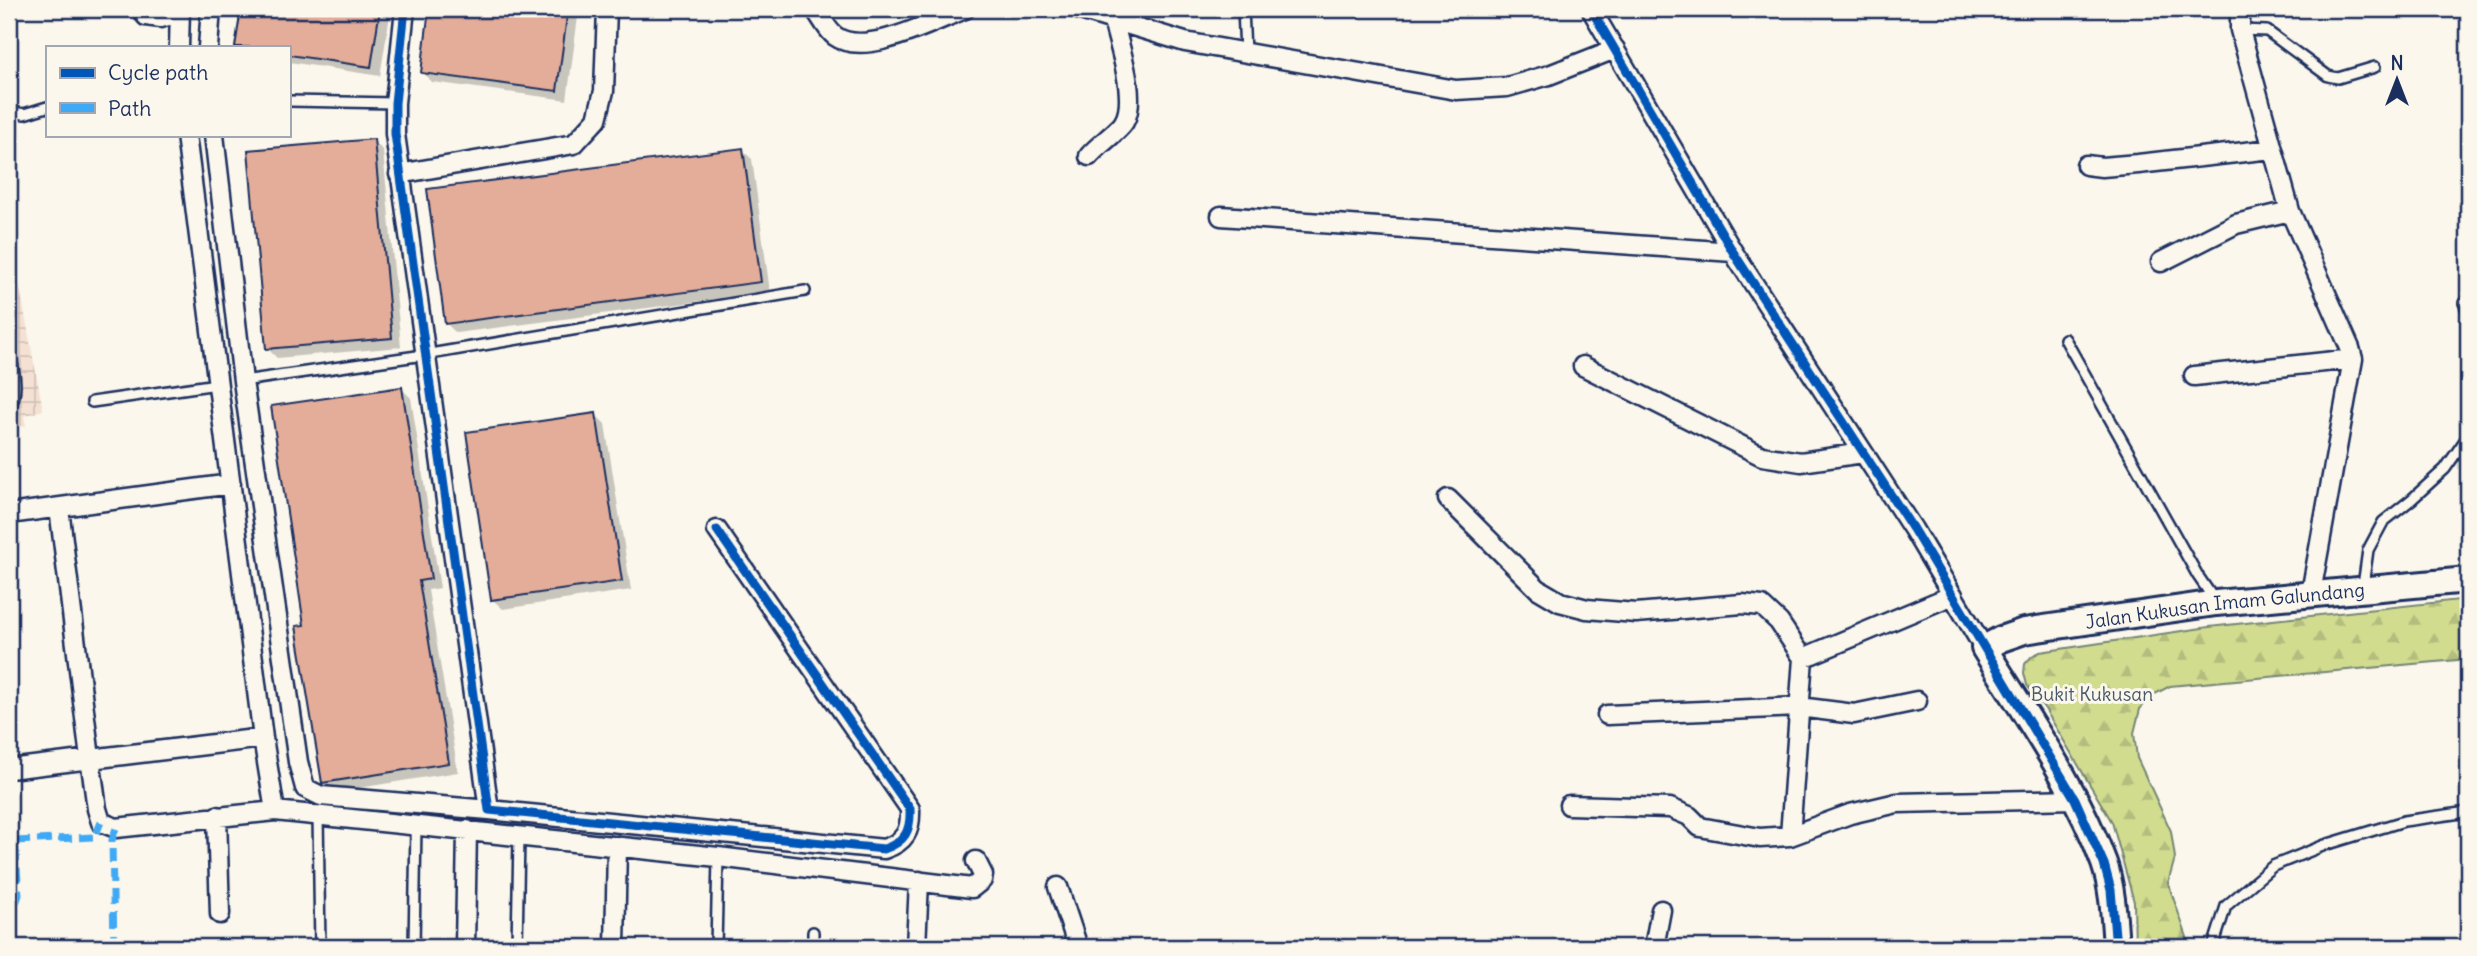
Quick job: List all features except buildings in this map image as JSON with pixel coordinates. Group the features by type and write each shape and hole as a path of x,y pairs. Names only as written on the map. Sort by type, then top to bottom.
{"street":[{"path":"141,9 146,16 161,18 180,11 179,46"},
{"path":"208,46 211,9"},
{"path":"405,9 395,103 395,134 489,810"},
{"path":"400,174 574,144 597,119 604,91 607,9"},
{"path":"816,9 834,35 855,44 876,43 933,14 965,9"},
{"path":"1077,9 1185,42 1456,90 1507,87 1549,75 1615,49"},
{"path":"1591,9 1733,252 1913,528 2075,799 2104,864 2111,890 2116,947"},
{"path":"2240,9 2240,30 2290,211 2353,359 2311,593"},
{"path":"1089,156 1100,142 1124,124 1130,107 1125,68 1113,20"},
{"path":"186,136 263,738 275,811"},
{"path":"214,136 243,382 298,762 305,788 321,796 884,849 896,845 906,836 911,822 910,809 717,530"},
{"path":"2085,165 2102,167 2138,164 2272,149"},
{"path":"2161,262 2236,224 2290,211"},
{"path":"1221,216 1733,252"},
{"path":"2194,376 2353,359"},
{"path":"1583,366 1762,456 1801,462 1863,453"},
{"path":"9,514 231,484"},
{"path":"1448,499 1538,589 1560,602 1587,609 1636,613 1742,604 1762,606 1779,622 1803,658 1790,836"},
{"path":"59,508 97,809 101,822 116,828 275,811 718,857 972,888 982,880 983,875 976,861"},
{"name":"Jalan Kukusan Imam Galundang","path":"1984,648 2024,631 2216,603 2468,580"},
{"path":"1803,658 1953,595"},
{"path":"1607,715 1799,707 1854,714 1917,701"},
{"path":"9,769 263,738"},
{"path":"1569,805 1670,808 1689,816 1700,827 1760,838 1790,836 1850,814 1897,803 2075,799"},
{"path":"218,816 220,914"},
{"path":"465,947 467,830"},
{"path":"615,947 617,846"},
{"path":"916,947 919,881"},
{"path":"1058,887 1078,947"},
{"path":"1654,947 1661,910"}],"lane":[{"path":"1243,9 1245,54"},
{"path":"2240,30 2267,31 2328,76 2337,78 2375,68"},
{"path":"290,101 395,103"},
{"path":"9,111 23,114 46,107"},
{"path":"243,382 424,355 805,291"},
{"path":"2065,339 2198,576 2216,603"},
{"path":"9,346 16,381 16,395 9,410"},
{"path":"92,401 217,384"},
{"path":"2363,588 2368,550 2383,522 2445,469 2468,436"},
{"path":"2213,947 2226,906 2273,866 2325,845 2404,821 2468,811"},
{"path":"318,815 320,947"},
{"path":"414,947 416,825"},
{"path":"517,947 519,836"},
{"path":"716,947 718,857"},
{"path":"813,932 813,947"}],"shaded area":[{"path":"9,231 43,410 24,416 26,426 9,427"}],"green space":[{"name":"Bukit Kukusan","path":"2468,599 2468,659 2170,686 2151,696 2140,709 2134,733 2137,758 2171,831 2175,858 2168,883 2187,937 2186,947 2135,947 2134,902 2112,822 2045,709 2027,685 2025,664 2032,656 2040,652 2209,627"}],"marked path":[{"path":"9,922 19,895 15,841 95,837 101,822"},
{"path":"114,947 112,840 116,828"}],"cycle path":[{"path":"405,9 395,103 395,134 489,810 884,849 902,839 908,829 910,809 717,530"},
{"path":"1591,9 1733,252 1913,529 2075,799 2104,864 2111,890 2116,947"}]}
